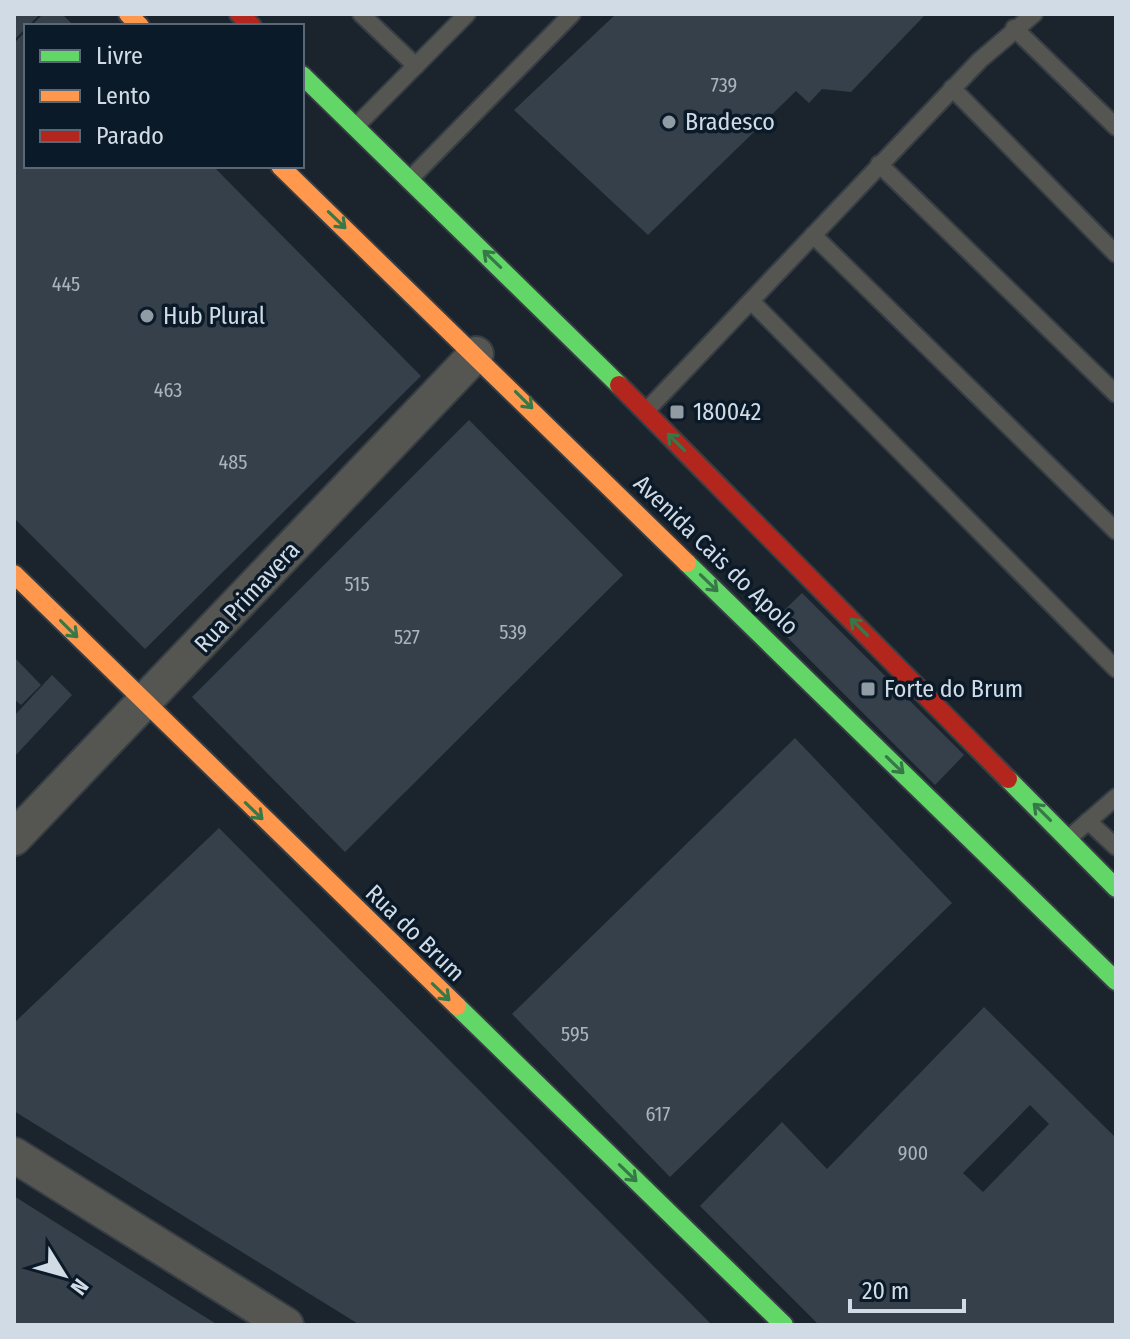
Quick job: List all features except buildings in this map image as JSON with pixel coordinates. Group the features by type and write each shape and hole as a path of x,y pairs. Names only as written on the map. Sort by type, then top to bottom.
{"main road":[{"name":"Avenida Cais do Apolo","path":"304,77 646,412 1116,888"},
{"name":"Avenida Cais do Apolo","path":"282,168 1116,981"},
{"name":"Rua do Brum","path":"14,574 784,1325"}],"street":[{"name":"Rua Primavera","path":"14,838 145,705 476,354"},
{"path":"14,1155 286,1325"}],"lane":[{"path":"361,14 416,66"},
{"path":"356,127 467,14"},
{"path":"410,179 572,14"},
{"path":"646,412 952,88 1014,28 1034,14"},
{"path":"1014,28 1116,127"},
{"path":"952,88 1116,254"},
{"path":"879,164 1116,394"},
{"path":"813,235 1116,531"},
{"path":"751,301 1116,669"},
{"path":"1068,839 1116,797"},
{"path":"1088,821 1116,847"}],"traffic: fast":[{"path":"304,77 619,385"},
{"path":"687,563 1116,981"},
{"path":"1008,779 1116,888"},
{"path":"457,1006 784,1325"}],"traffic: slow":[{"path":"128,14 138,24"},
{"path":"282,168 687,563"},
{"path":"14,574 457,1006"}],"traffic: jam":[{"path":"239,14 250,24"},
{"path":"619,385 1008,779"}],"place":[{"name":"Bradesco","path":"669,122"},
{"name":"Hub Plural","path":"147,316"},
{"name":"180042","path":"677,412"},
{"name":"Forte do Brum","path":"868,689"}]}
